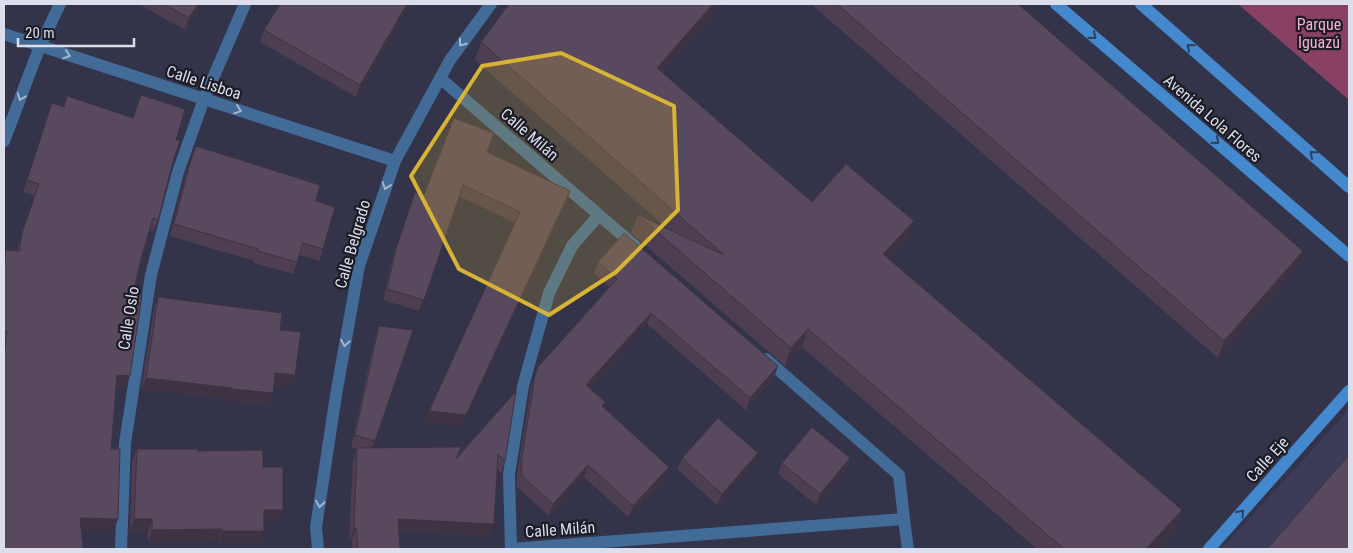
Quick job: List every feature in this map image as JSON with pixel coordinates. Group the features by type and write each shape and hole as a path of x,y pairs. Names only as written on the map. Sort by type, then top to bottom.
{"main road":[{"name":"Avenida Lola Flores","path":"1056,4 1349,256"},
{"path":"1141,4 1349,186"},
{"name":"Calle Eje","path":"1209,549 1349,391"}],"street":[{"path":"4,142 40,46 60,4"},
{"name":"Calle Oslo","path":"121,549 125,443 151,275 178,172 204,99 245,4"},
{"name":"Calle Belgrado","path":"318,549 316,527 336,396 359,266 394,160 450,60 491,4"},
{"name":"Calle Lisboa","path":"4,34 394,160"},
{"name":"Calle Milán","path":"440,78 644,254"},
{"name":"Calle Milán","path":"599,215 572,246 549,294 523,386 509,474 512,549 904,519"},
{"path":"757,351 899,475 908,549"}],"highlighted area":[{"path":"561,53 674,106 678,210 616,272 549,315 459,269 411,176 482,66"}],"shaded area":[{"path":"1349,410 1349,549 1221,549"}],"green space":[{"name":"Parque Iguazú","path":"1238,4 1349,4 1349,100"}],"building":[{"path":"164,4 198,4 189,18"},
{"path":"280,4 407,4 360,85 264,30"},
{"path":"509,4 713,4 657,68 812,202 846,164 914,221 883,254 1182,510 1146,549 1064,549 808,329 791,348 638,215 724,255 481,42"},
{"path":"837,4 1018,4 1303,251 1224,341"},
{"path":"141,95 185,109 176,140 180,141 158,220 153,218 133,294 142,295 130,376 117,375 111,449 120,449 118,519 80,518 83,549 4,549 4,358 7,332 4,331 4,268 6,250 19,251 22,233 39,184 27,180 52,103 64,107 67,96 133,118"},
{"path":"454,118 494,133 487,152 570,191 466,415 429,411 520,212 463,185 424,300 387,289 395,252 415,192 424,195"},
{"path":"196,146 320,185 316,201 335,207 323,249 303,243 297,262 174,224"},
{"path":"624,233 778,366 750,398 651,313 586,385 605,402 602,406 669,467 633,506 588,465 553,504 522,476 521,463 535,376 538,367 617,279 598,262"},
{"path":"158,297 282,313 280,330 301,332 295,375 275,373 273,393 146,378"},
{"path":"379,326 413,330 375,441 355,435"},
{"path":"516,391 505,461 498,454 494,524 398,519 400,549 358,549 356,528 354,528 357,448 461,447 456,459"},
{"path":"718,418 758,453 722,494 682,458"},
{"path":"812,427 850,458 820,494 782,463"},
{"path":"137,449 198,449 198,451 263,450 263,467 283,467 283,510 264,510 264,531 222,531 222,529 152,530 152,519 134,519"},
{"path":"1349,455 1349,549 1267,549"}]}
